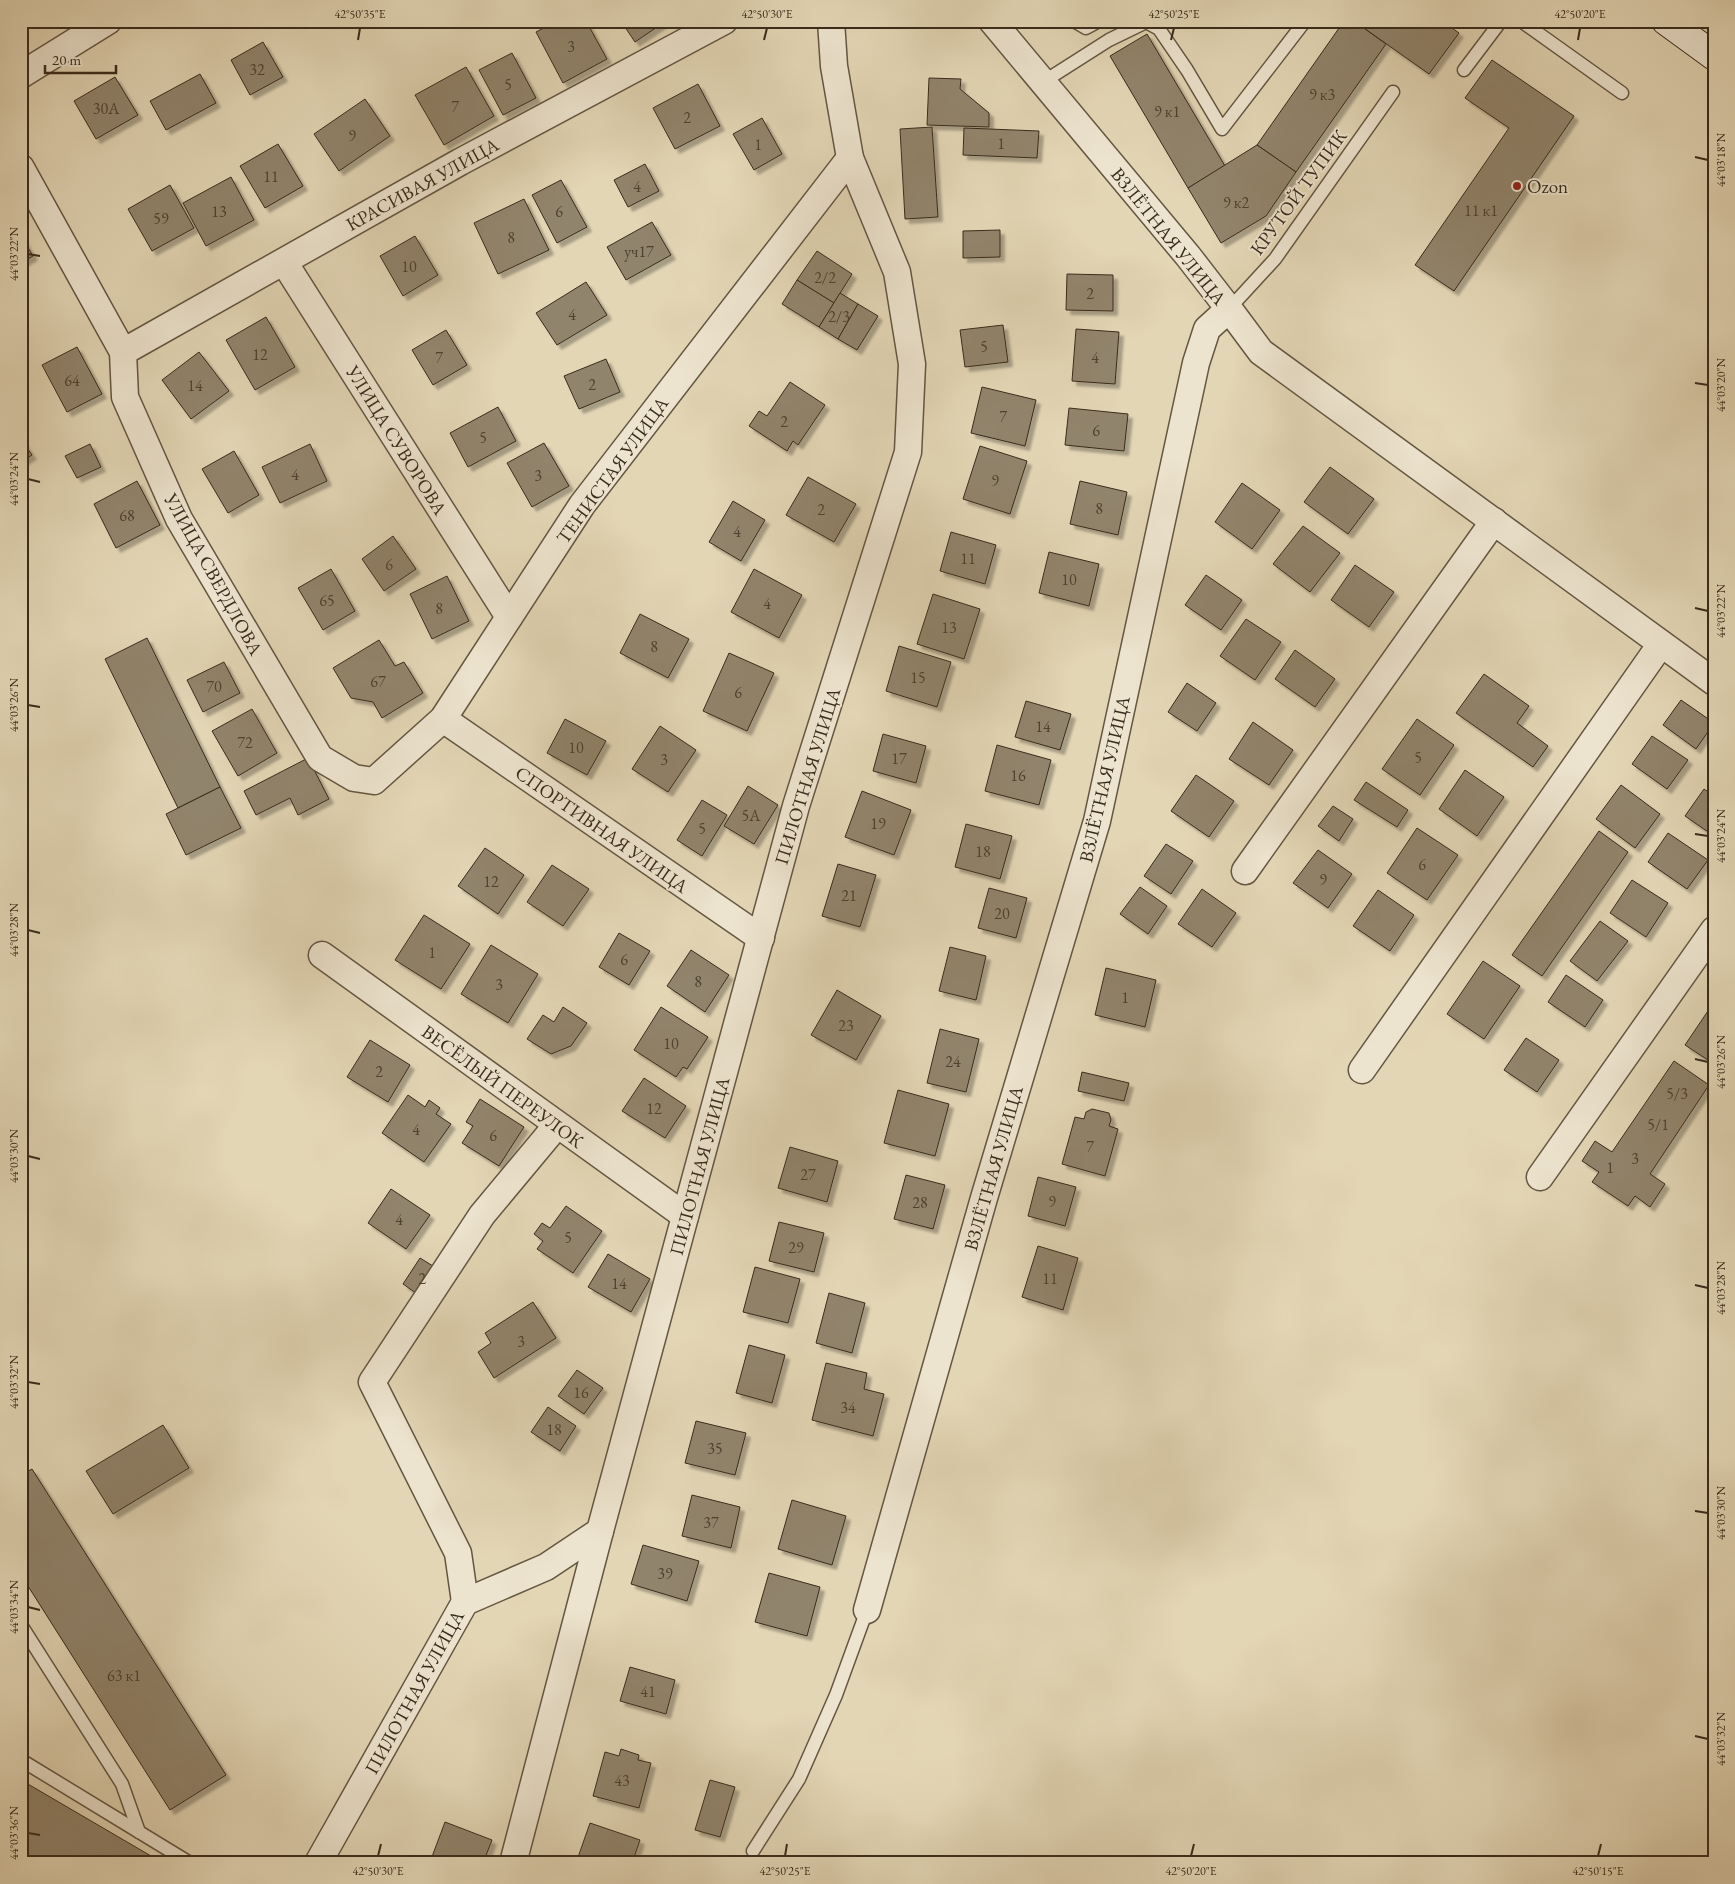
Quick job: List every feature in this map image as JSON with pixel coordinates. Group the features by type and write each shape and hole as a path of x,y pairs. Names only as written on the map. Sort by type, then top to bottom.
{"main road":[{"path":"1666,21 1714,56"}],"street":[{"path":"21,75 108,21"},
{"name":"КРАСИВАЯ УЛИЦА","path":"123,352 460,162 724,21"},
{"name":"ПИЛОТНАЯ УЛИЦА","path":"513,1863 600,1531 796,806 908,452 912,364 897,272 850,158 834,66 831,21"},
{"name":"ВЗЛЁТНАЯ УЛИЦА","path":"867,1610 984,1198 1096,821 1196,363 1207,329 1229,309 1188,256 992,21"},
{"name":"ТЕНИСТАЯ УЛИЦА","path":"374,780 443,719 582,505 850,158"},
{"name":"УЛИЦА СВЕРДЛОВА","path":"21,168 123,352 126,397 179,519 320,758 354,778 374,780"},
{"name":"УЛИЦА СУВОРОВА","path":"284,262 509,618"},
{"path":"1229,309 1261,352 1714,682"},
{"path":"1245,871 1494,521"},
{"path":"1362,1070 1661,644"},
{"name":"СПОРТИВНАЯ УЛИЦА","path":"443,719 761,938"},
{"path":"1540,1177 1714,930"},
{"name":"ВЕСЁЛЫЙ ПЕРЕУЛОК","path":"322,955 686,1216"},
{"path":"465,1602 458,1553 372,1382 482,1215 557,1125"},
{"name":"ПИЛОТНАЯ УЛИЦА","path":"318,1863 465,1602 546,1567 600,1531"}],"lane":[{"path":"1074,21 1086,28 1099,21"},
{"path":"1043,82 1108,40 1146,22 1159,29 1165,37 1187,70 1222,130 1305,21"},
{"path":"1464,70 1501,21"},
{"path":"1521,21 1622,94"},
{"name":"КРУТОЙ ТУПИК","path":"1229,309 1275,259 1393,92"},
{"path":"753,1851 799,1779 836,1694 867,1610"},
{"path":"21,1625 122,1784 140,1832"},
{"path":"21,1760 190,1863"}],"building":[{"path":"557,21 586,21 607,59 563,83 536,32"},
{"path":"621,21 666,21 635,42"},
{"path":"1344,21 1354,21 1386,44 1296,172 1257,145"},
{"path":"1354,21 1442,21 1459,33 1429,74"},
{"path":"1147,34 1225,166 1188,188 1110,56"},
{"path":"263,42 283,77 250,95 231,60"},
{"path":"512,53 536,98 503,115 479,70"},
{"path":"1492,60 1574,116 1454,291 1415,265 1509,128 1465,98"},
{"path":"466,67 494,116 444,145 415,95"},
{"path":"200,74 216,103 166,130 150,101"},
{"path":"115,77 138,115 96,139 74,101"},
{"path":"929,78 961,79 960,89 989,113 989,127 927,125"},
{"path":"698,84 720,126 675,149 653,108"},
{"path":"365,99 390,136 339,171 314,134"},
{"path":"762,118 782,154 754,170 733,134"},
{"path":"932,127 938,217 905,219 900,129"},
{"path":"964,128 1039,131 1037,158 963,155"},
{"path":"278,144 303,186 265,208 240,166"},
{"path":"1257,145 1296,172 1266,216 1221,243 1188,188"},
{"path":"645,164 659,191 628,207 614,180"},
{"path":"231,177 254,220 206,246 183,203"},
{"path":"561,180 587,227 557,243 532,195"},
{"path":"170,185 194,228 152,251 128,209"},
{"path":"524,199 549,250 498,274 474,223"},
{"path":"652,222 671,255 626,280 607,247"},
{"path":"1000,230 1000,257 963,258 963,231"},
{"path":"21,236 33,256 21,263"},
{"path":"415,236 438,275 403,296 380,256"},
{"path":"817,251 852,274 834,303 797,280"},
{"path":"1067,274 1113,275 1113,311 1066,310"},
{"path":"797,280 834,303 819,327 782,304"},
{"path":"586,282 607,315 557,345 536,313"},
{"path":"840,293 858,304 838,339 819,327"},
{"path":"858,304 878,316 857,350 838,339"},
{"path":"266,317 295,367 255,390 226,340"},
{"path":"1003,325 1008,362 965,367 960,330"},
{"path":"1076,329 1119,332 1115,384 1072,381"},
{"path":"446,330 467,365 433,385 412,350"},
{"path":"77,347 102,394 67,412 42,365"},
{"path":"199,352 229,391 191,419 162,380"},
{"path":"606,359 620,392 579,409 564,376"},
{"path":"790,382 825,405 798,445 793,441 787,451 749,426 759,411 767,416"},
{"path":"982,387 1036,400 1025,446 971,433"},
{"path":"498,407 516,441 468,467 450,433"},
{"path":"1069,408 1128,414 1124,451 1065,445"},
{"path":"21,439 32,455 21,462"},
{"path":"544,443 569,486 532,507 507,463"},
{"path":"90,444 101,467 77,478 65,456"},
{"path":"310,444 327,481 280,503 262,467"},
{"path":"980,446 1027,461 1010,514 963,499"},
{"path":"234,451 259,495 228,513 202,469"},
{"path":"1330,467 1374,499 1348,534 1304,502"},
{"path":"808,477 856,504 834,542 786,515"},
{"path":"137,481 160,525 116,548 94,504"},
{"path":"1080,481 1127,492 1118,535 1070,524"},
{"path":"1242,483 1280,510 1252,549 1215,522"},
{"path":"733,501 765,520 741,561 709,542"},
{"path":"1303,526 1340,553 1310,592 1273,564"},
{"path":"951,532 996,545 985,584 940,571"},
{"path":"393,536 416,569 384,591 362,559"},
{"path":"1049,552 1099,564 1089,606 1039,593"},
{"path":"1355,565 1394,592 1369,627 1331,600"},
{"path":"331,569 355,611 323,630 298,588"},
{"path":"754,569 802,595 779,638 731,612"},
{"path":"1206,575 1242,600 1221,630 1185,605"},
{"path":"447,576 469,621 432,639 410,594"},
{"path":"933,594 980,609 964,659 917,644"},
{"path":"640,614 689,639 668,678 620,653"},
{"path":"1246,619 1281,642 1255,680 1220,656"},
{"path":"147,638 220,787 178,808 105,659"},
{"path":"379,640 395,666 404,662 423,693 382,718 373,702 351,698 333,668"},
{"path":"899,646 951,662 937,707 886,691"},
{"path":"1295,650 1335,679 1315,707 1275,679"},
{"path":"729,653 774,673 747,731 703,711"},
{"path":"224,662 240,693 203,712 187,680"},
{"path":"1484,674 1529,706 1517,723 1548,746 1533,767 1456,713"},
{"path":"1187,683 1216,703 1197,731 1168,712"},
{"path":"1681,700 1714,723 1696,749 1663,725"},
{"path":"1026,701 1071,714 1060,750 1015,737"},
{"path":"252,709 277,753 238,776 212,731"},
{"path":"565,719 606,741 587,775 547,753"},
{"path":"1417,719 1454,745 1420,795 1382,769"},
{"path":"1253,722 1293,750 1269,785 1229,759"},
{"path":"660,726 696,750 668,792 632,769"},
{"path":"883,734 926,746 916,783 873,771"},
{"path":"1652,736 1688,760 1667,789 1632,764"},
{"path":"997,745 1051,760 1039,805 985,791"},
{"path":"308,758 329,799 298,815 290,798 256,815 244,791"},
{"path":"1465,770 1504,797 1477,836 1439,809"},
{"path":"1196,775 1234,801 1209,837 1171,811"},
{"path":"1366,782 1408,810 1397,827 1354,800"},
{"path":"1621,785 1660,814 1635,848 1596,819"},
{"path":"748,786 778,805 754,844 724,826"},
{"path":"220,787 241,828 186,855 166,814"},
{"path":"1704,789 1714,796 1714,836 1685,816"},
{"path":"862,791 911,810 894,855 845,837"},
{"path":"702,800 727,815 702,856 677,840"},
{"path":"1333,806 1353,819 1339,841 1318,826"},
{"path":"966,824 1012,836 1000,879 955,867"},
{"path":"1417,828 1458,855 1427,900 1387,873"},
{"path":"1599,831 1628,852 1542,976 1512,955"},
{"path":"1668,833 1708,860 1687,889 1648,862"},
{"path":"1166,844 1193,861 1171,894 1144,876"},
{"path":"485,848 524,875 498,914 458,886"},
{"path":"1318,850 1352,874 1328,908 1293,883"},
{"path":"838,864 876,875 860,927 822,916"},
{"path":"552,865 589,889 563,926 527,902"},
{"path":"1632,880 1668,903 1646,937 1610,913"},
{"path":"1140,887 1167,906 1148,934 1120,914"},
{"path":"989,888 1027,898 1016,938 978,928"},
{"path":"1202,889 1236,913 1212,947 1178,924"},
{"path":"1378,890 1414,915 1390,951 1353,926"},
{"path":"424,915 470,944 441,989 395,960"},
{"path":"1600,921 1628,941 1597,981 1570,961"},
{"path":"619,933 650,951 629,985 599,967"},
{"path":"491,945 538,974 508,1023 461,994"},
{"path":"950,947 986,956 976,1000 939,991"},
{"path":"691,950 729,975 705,1012 667,986"},
{"path":"1483,961 1520,986 1484,1039 1447,1014"},
{"path":"1106,968 1156,980 1145,1027 1095,1015"},
{"path":"1566,975 1603,1000 1585,1027 1548,1002"},
{"path":"837,990 881,1016 856,1060 811,1035"},
{"path":"1714,1002 1714,1064 1685,1045"},
{"path":"563,1007 587,1023 571,1046 551,1054 527,1039 543,1015 554,1022"},
{"path":"661,1007 708,1037 687,1069 683,1067 676,1077 634,1050"},
{"path":"940,1029 979,1039 966,1092 927,1083"},
{"path":"1526,1038 1559,1060 1537,1092 1504,1070"},
{"path":"370,1040 410,1065 388,1102 347,1077"},
{"path":"1674,1061 1709,1085 1650,1174 1665,1184 1650,1207 1635,1196 1628,1206 1592,1182 1599,1172 1582,1161 1595,1141 1612,1152"},
{"path":"1082,1072 1129,1083 1124,1101 1078,1091"},
{"path":"644,1078 686,1106 665,1138 622,1111"},
{"path":"898,1090 949,1104 935,1156 884,1143"},
{"path":"408,1095 425,1107 429,1100 440,1108 436,1114 451,1124 424,1162 382,1133"},
{"path":"480,1099 524,1127 499,1166 462,1143 473,1126 466,1122"},
{"path":"1092,1109 1109,1113 1111,1120 1109,1126 1118,1129 1105,1176 1062,1164 1075,1117 1084,1119 1086,1112"},
{"path":"790,1147 838,1161 827,1202 778,1188"},
{"path":"906,1175 945,1185 933,1229 894,1219"},
{"path":"1038,1177 1076,1187 1065,1226 1028,1216"},
{"path":"391,1189 430,1215 406,1249 368,1223"},
{"path":"566,1206 602,1231 573,1273 537,1249 543,1241 534,1234 542,1223 550,1228"},
{"path":"779,1222 824,1233 814,1272 769,1261"},
{"path":"1038,1246 1078,1258 1063,1310 1022,1297"},
{"path":"608,1254 650,1279 631,1312 588,1287"},
{"path":"420,1258 441,1271 423,1298 403,1284"},
{"path":"755,1267 800,1279 788,1323 743,1312"},
{"path":"829,1293 865,1303 852,1353 816,1343"},
{"path":"533,1302 556,1338 494,1378 478,1352 491,1343 485,1333"},
{"path":"749,1345 785,1355 772,1403 736,1393"},
{"path":"826,1363 867,1373 864,1389 884,1394 873,1436 812,1420"},
{"path":"577,1370 603,1388 584,1414 558,1396"},
{"path":"548,1407 576,1426 560,1451 531,1432"},
{"path":"696,1421 746,1433 735,1475 685,1463"},
{"path":"163,1425 189,1468 113,1514 86,1471"},
{"path":"32,1469 226,1775 170,1810 21,1575 21,1475"},
{"path":"692,1495 740,1507 731,1548 682,1536"},
{"path":"792,1500 846,1516 832,1565 778,1549"},
{"path":"643,1545 699,1561 687,1601 631,1584"},
{"path":"769,1573 820,1587 807,1636 755,1622"},
{"path":"630,1667 675,1680 666,1714 620,1701"},
{"path":"621,1749 639,1755 638,1760 651,1763 639,1808 593,1796 605,1752 619,1756"},
{"path":"21,1780 163,1863 36,1863 21,1854"},
{"path":"710,1780 735,1787 720,1837 695,1830"},
{"path":"445,1822 492,1840 483,1863 430,1862"},
{"path":"590,1823 640,1840 632,1863 576,1863"}],"place":[{"name":"Ozon","path":"1517,186"}]}
